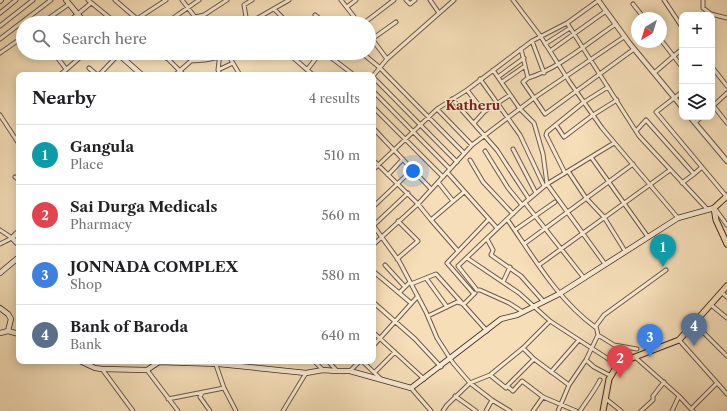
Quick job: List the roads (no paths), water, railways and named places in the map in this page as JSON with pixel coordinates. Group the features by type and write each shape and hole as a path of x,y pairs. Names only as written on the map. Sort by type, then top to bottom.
{"main road":[{"path":"67,2 78,14"},
{"path":"125,60 139,72"},
{"path":"228,364 306,373 323,370 350,372 411,388 441,367 501,319 535,307 559,294 678,218 714,208 727,196"},
{"path":"714,208 716,220 727,244"},
{"path":"16,234 12,238 16,242"},
{"path":"0,273 16,260"},
{"path":"603,411 611,376 619,366 635,357 679,340 727,286"},
{"path":"0,308 8,314 11,319 8,331"},
{"path":"0,333 8,331 16,333"},
{"path":"86,364 102,369 147,370 156,364"}],"street":[{"path":"0,13 16,0"},
{"path":"0,26 33,0"},
{"path":"30,16 51,0"},
{"path":"115,0 134,16"},
{"path":"142,16 166,0"},
{"path":"182,0 194,16"},
{"path":"176,16 199,0"},
{"path":"200,16 204,15 228,0"},
{"path":"242,0 246,16"},
{"path":"244,5 252,0"},
{"path":"261,16 289,0"},
{"path":"341,0 353,16"},
{"path":"347,8 356,0"},
{"path":"373,16 394,0"},
{"path":"406,0 410,4 415,0"},
{"path":"430,0 439,13"},
{"path":"376,72 379,67 454,0"},
{"path":"513,0 541,37 566,77 593,115 678,218"},
{"path":"458,251 408,193 378,165 437,109 467,90 532,41 567,23 599,0 624,37 679,104"},
{"path":"664,0 679,22"},
{"path":"703,0 703,8 711,14 727,18"},
{"path":"76,16 90,1 108,16"},
{"path":"50,16 67,2"},
{"path":"633,4 639,12"},
{"path":"274,9 281,16"},
{"path":"550,51 606,11"},
{"path":"376,36 396,22"},
{"path":"567,23 636,131 708,210"},
{"path":"616,24 544,73 528,78 523,82 545,114 634,49"},
{"path":"0,39 16,27"},
{"path":"545,44 570,28"},
{"path":"376,243 418,204 472,145 534,98 624,37"},
{"path":"532,41 544,73"},
{"path":"0,53 16,42"},
{"path":"376,44 388,59"},
{"path":"667,48 679,63"},
{"path":"521,49 528,78"},
{"path":"654,73 679,51"},
{"path":"498,77 524,58"},
{"path":"59,60 66,69"},
{"path":"63,72 78,60"},
{"path":"101,72 112,60"},
{"path":"169,60 179,70 191,61 201,60"},
{"path":"218,70 219,60"},
{"path":"231,60 238,72"},
{"path":"296,60 309,72"},
{"path":"307,70 315,60"},
{"path":"334,60 350,72"},
{"path":"370,60 464,153"},
{"path":"218,70 233,63"},
{"path":"502,82 525,66"},
{"path":"89,68 94,72"},
{"path":"494,70 520,109 534,123 543,154 545,185"},
{"path":"715,72 727,86"},
{"path":"376,79 456,162"},
{"path":"480,79 520,135 545,185 605,264"},
{"path":"608,87 584,102 546,135 566,172 586,198 604,217 625,251"},
{"path":"467,90 484,112"},
{"path":"715,103 727,93"},
{"path":"376,94 413,131 464,192 497,228"},
{"path":"679,94 656,112 727,196"},
{"path":"474,123 484,112 510,95"},
{"path":"452,99 497,150 529,199"},
{"path":"556,125 564,137 593,115 617,100"},
{"path":"437,109 472,145"},
{"path":"715,109 727,122"},
{"path":"376,110 442,177"},
{"path":"0,115 16,139"},
{"path":"636,131 646,120 694,174"},
{"path":"692,120 727,161"},
{"path":"695,123 698,120"},
{"path":"376,132 431,189"},
{"path":"523,312 509,303 477,290 458,266 536,192 614,142"},
{"path":"513,149 536,192"},
{"path":"485,151 508,188 535,216 584,278"},
{"path":"591,157 648,237"},
{"path":"388,175 403,159"},
{"path":"470,160 483,182 513,214"},
{"path":"524,244 633,164"},
{"path":"682,183 702,167"},
{"path":"376,204 413,169"},
{"path":"539,265 670,170"},
{"path":"438,182 453,200"},
{"path":"430,220 464,192"},
{"path":"376,223 408,193"},
{"path":"514,230 555,202"},
{"path":"714,208 727,223"},
{"path":"474,294 447,263 489,219"},
{"path":"507,219 559,294 572,309 595,327 596,326"},
{"path":"397,259 418,241 398,222"},
{"path":"0,230 12,238 0,244"},
{"path":"376,230 397,259 411,283 428,316 437,338 450,359 470,383 492,400 510,411"},
{"path":"487,239 493,250 491,255 521,276 544,302"},
{"path":"467,258 520,293 550,321 619,366"},
{"path":"385,265 405,287"},
{"path":"504,282 510,268"},
{"path":"558,411 569,385 586,360 598,335 596,326 604,315 666,270"},
{"path":"376,274 411,303"},
{"path":"399,293 411,283 436,274 464,304 486,331"},
{"path":"426,278 447,307"},
{"path":"464,304 477,290"},
{"path":"721,292 727,297"},
{"path":"376,343 418,296"},
{"path":"428,316 457,302 464,304"},
{"path":"710,304 727,318"},
{"path":"376,305 415,339 441,367"},
{"path":"443,411 455,396 470,383 490,375 523,348 550,321"},
{"path":"694,323 727,356"},
{"path":"376,335 424,379"},
{"path":"598,335 614,345 637,349"},
{"path":"551,372 579,340"},
{"path":"679,340 727,394"},
{"path":"523,348 534,359 569,385"},
{"path":"375,372 396,352"},
{"path":"635,357 664,382 692,410 717,383"},
{"path":"507,386 534,359"},
{"path":"586,360 594,367 611,376"},
{"path":"219,364 224,388 236,411"},
{"path":"317,364 323,370"},
{"path":"331,364 337,371"},
{"path":"350,372 358,364"},
{"path":"365,364 381,379"},
{"path":"102,369 134,411"},
{"path":"147,370 178,411"},
{"path":"284,411 306,373"},
{"path":"490,375 506,388 507,386 513,391 522,381 543,397 576,411"},
{"path":"580,411 589,395 595,391 600,380"},
{"path":"641,411 653,400 654,396 664,382"},
{"path":"168,399 224,388"},
{"path":"411,388 431,411"},
{"path":"202,393 200,397 210,411"},
{"path":"455,396 476,411"},
{"path":"672,411 679,396"},
{"path":"533,411 543,397"},
{"path":"606,399 620,411"},
{"path":"486,411 492,400"}],"place":[{"name":"Gangula","path":"663,267"},
{"name":"Bank of Baroda","path":"694,346"},
{"name":"JONNADA COMPLEX","path":"650,357"},
{"name":"Sai Durga Medicals","path":"620,378"}],"district":[{"name":"Katheru","path":"473,105"}]}
